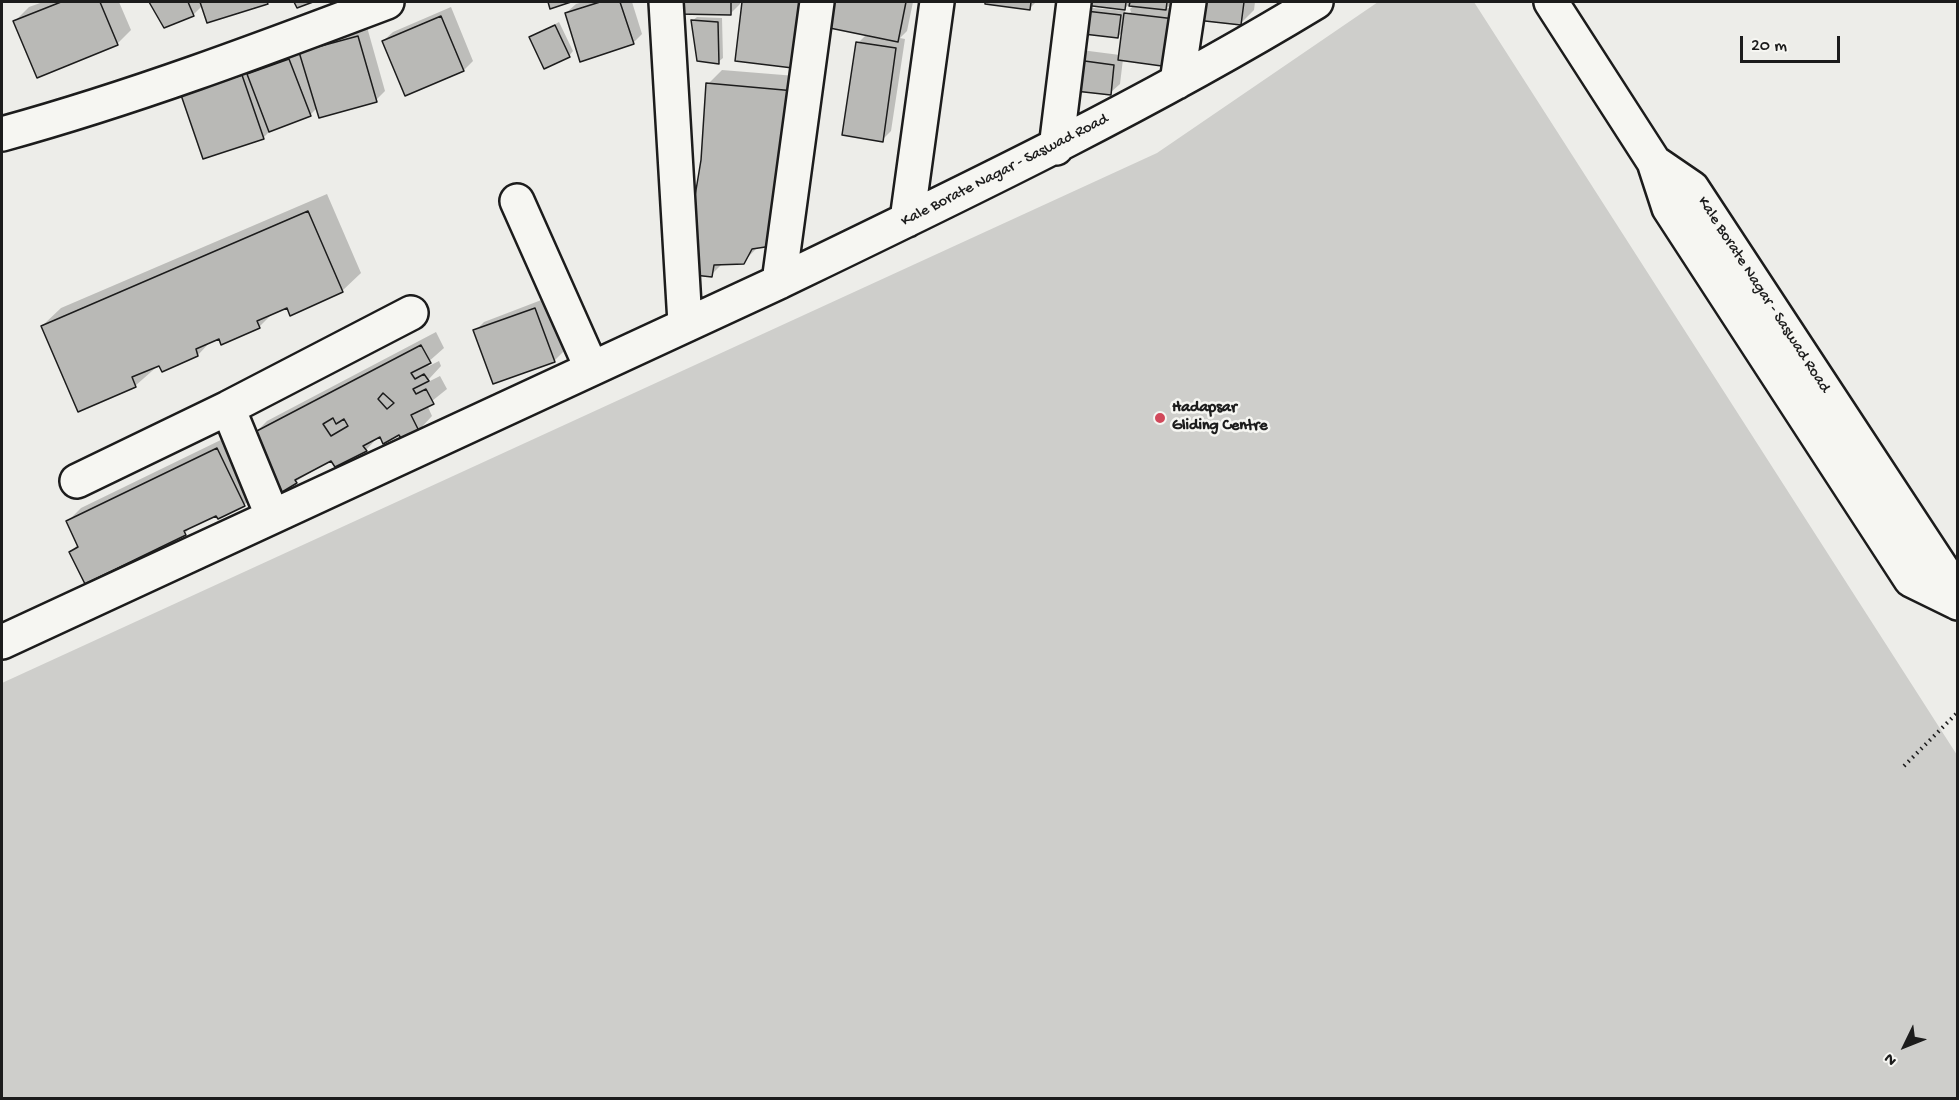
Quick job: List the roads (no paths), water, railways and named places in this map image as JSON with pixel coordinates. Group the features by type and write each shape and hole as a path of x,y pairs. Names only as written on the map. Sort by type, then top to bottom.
{"street":[{"path":"2,134 75,114 207,69 387,2"},
{"path":"666,2 686,323"},
{"path":"779,282 817,2"},
{"path":"907,220 938,2"},
{"path":"1056,148 1074,2"},
{"path":"1178,81 1189,2"},
{"path":"1551,2 1654,162 1669,208 1911,580 1957,603"},
{"name":"Kale Borate Nagar - Saswad Road","path":"2,642 591,367 779,282 1056,148 1178,81 1305,5"},
{"path":"517,201 591,367"},
{"path":"77,481 228,408 411,313"},
{"path":"228,408 272,516"}],"place":[{"name":"Hadapsar Gliding Centre","path":"1160,418"}]}
